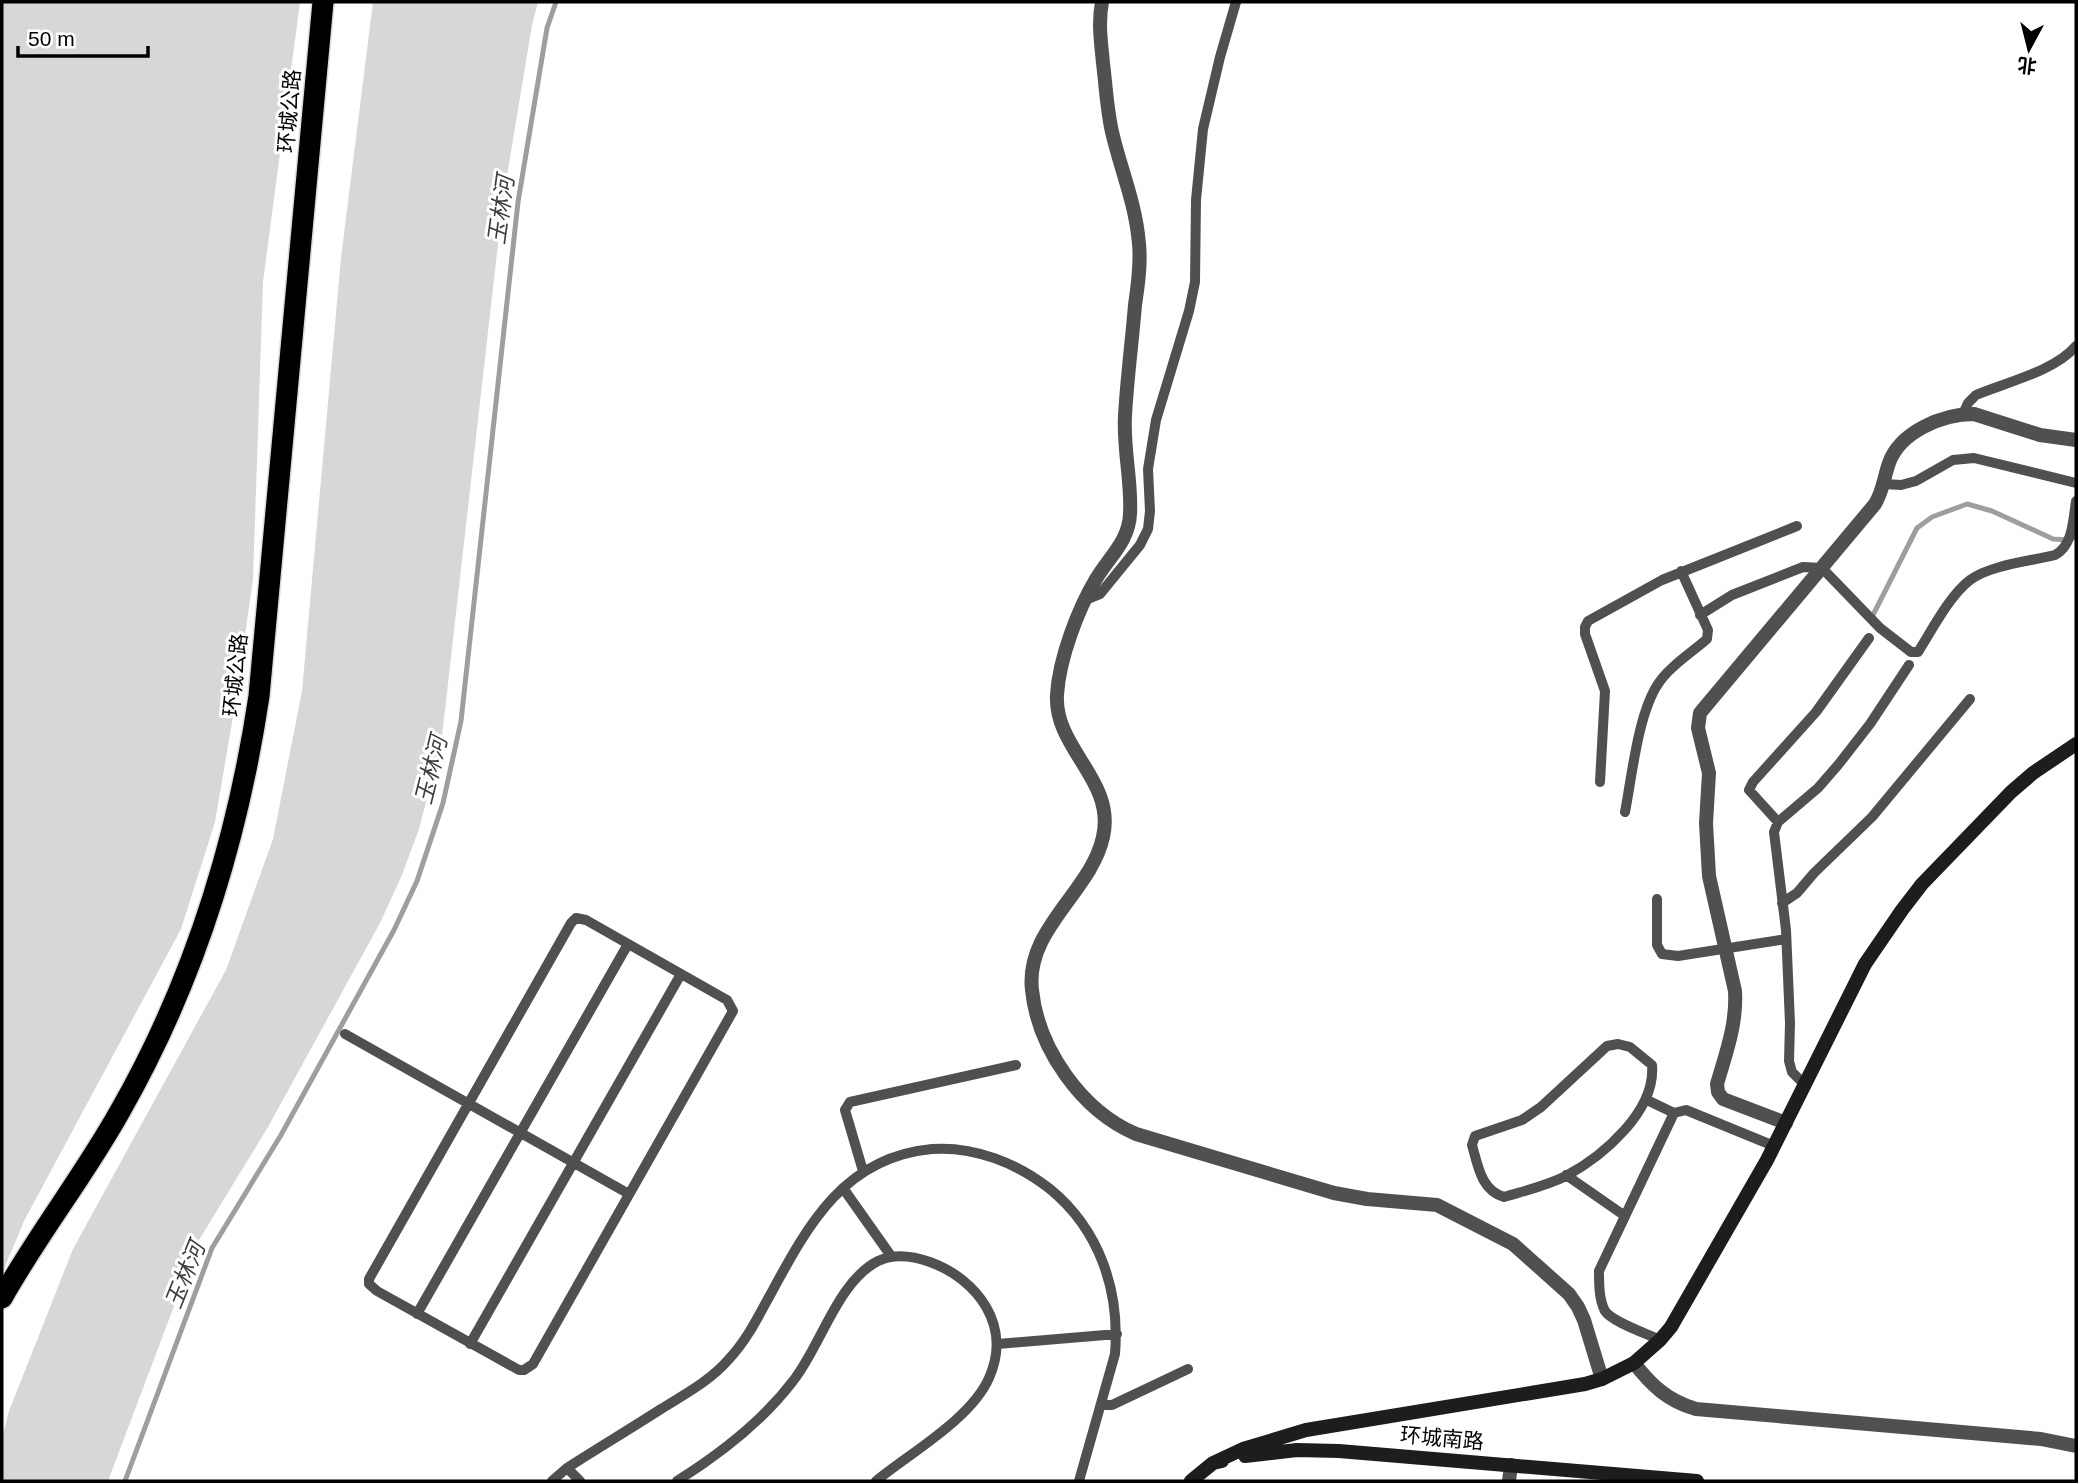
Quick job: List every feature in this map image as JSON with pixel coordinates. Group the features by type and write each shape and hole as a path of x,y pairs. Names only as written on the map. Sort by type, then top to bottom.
{"highway":[{"name":"环城公路","path":"2,1297 38,1237 94,1156 168,1017 217,888 242,793 252,745 260,682 324,2"}],"main road":[{"path":"1213,1463 1274,1438 1338,1424 1585,1384 1634,1363 1660,1340 1680,1312 1774,1146 1865,964 1902,909 2011,792 2040,767 2076,744"},
{"path":"1338,1424 1331,1430 1328,1438 1331,1446 1339,1451"},
{"name":"环城南路","path":"1191,1481 1213,1463 1276,1451 1339,1451 1697,1481"}],"street":[{"path":"1102,2 1099,27 1112,130 1132,199 1140,262 1124,421 1130,505 1125,538 1098,575 1085,600 1059,680 1057,712 1064,734 1100,791 1105,825 1100,849 1094,860 1041,941 1031,981 1039,1020 1065,1073 1082,1096 1118,1126 1334,1193 1367,1199 1437,1205 1499,1237 1524,1253 1569,1294 1584,1320 1602,1378"},
{"path":"1786,1123 1723,1099 1718,1092 1717,1084 1736,1008 1733,975 1709,876 1706,823 1709,773 1698,720 1700,713 1875,504 1884,484 1889,461 1906,438 1937,421 1974,414 2040,435 2076,440"},
{"path":"1634,1363 1647,1380 1663,1394 1696,1409 2041,1439 2076,1446"},
{"path":"1509,1481 1511,1465"}],"lane":[{"path":"1085,600 1100,594 1140,545 1148,529 1148,469 1156,420 1189,311 1195,282 1196,200 1202,138 1218,66 1237,2"},
{"path":"1963,414 1976,395 2072,358 2076,346"},
{"path":"1884,484 1901,485 1916,481 1953,460 1974,458 2076,483"},
{"path":"1700,615 1732,595 1803,567 1822,568 1880,628 1911,652 1918,652 1958,591 1971,579 1988,571 2063,551 2068,545 2076,502"},
{"path":"1600,782 1605,691 1585,634 1588,621 1681,571 1797,526"},
{"path":"1625,812 1643,724 1652,695 1665,675 1707,639 1708,631 1681,571"},
{"path":"1778,822 1749,790 1753,782 1815,712 1869,638"},
{"path":"1805,1085 1792,1072 1789,1061 1786,939 1773,842 1774,832 1778,822 1818,788 1838,765 1870,724 1909,665"},
{"path":"1782,903 1797,893 1872,817 1903,783 1970,699"},
{"path":"1657,899 1657,945 1662,954 1678,956 1786,939"},
{"path":"573,920 586,920 681,974 727,1000 733,1011 529,1367 524,1370 513,1369 372,1288 369,1279 573,920"},
{"path":"417,1314 628,944"},
{"path":"470,1344 681,974"},
{"path":"345,1034 629,1194"},
{"path":"1618,1044 1630,1047 1652,1065 1653,1075 1647,1100 1625,1131 1590,1160 1566,1175 1504,1197 1493,1194 1484,1184 1472,1145 1475,1136 1522,1121 1607,1046 1618,1044"},
{"path":"863,1171 845,1110 850,1102 1016,1065"},
{"path":"1647,1100 1674,1113 1686,1110 1774,1146"},
{"path":"1660,1340 1615,1319 1605,1311 1599,1290 1599,1272 1674,1113"},
{"path":"552,1481 567,1468 700,1385 728,1361 748,1334 809,1226 843,1188 863,1171 886,1159 903,1153 940,1149 987,1155 1033,1176 1066,1204 1093,1240 1109,1277 1114,1296 1117,1334 1115,1354 1079,1481"},
{"path":"1566,1175 1625,1216"},
{"path":"843,1188 891,1256"},
{"path":"677,1481 729,1445 774,1403 811,1355 853,1282 869,1266 891,1256 915,1257 949,1270 969,1284 992,1316 998,1344 992,1373 972,1405 876,1481"},
{"path":"998,1344 1117,1334"},
{"path":"1101,1405 1112,1405 1188,1369"},
{"path":"567,1468 580,1481"}],"shaded area":[{"path":"2,2 300,2 263,282 253,579 215,822 181,929 24,1221 2,1274"},
{"path":"373,2 538,2 503,200 441,745 419,829 402,875 380,923 268,1127 199,1240 108,1481 2,1481 2,1438 9,1411 73,1249 226,970 273,839 302,691 341,258"}],"waterway":[{"name":"玉林河","path":"125,1481 212,1248 281,1135 394,930 417,881 443,803 461,721 518,202 547,28 556,2"},
{"path":"1873,615 1917,528 1932,517 1967,504 1992,511 2053,539 2069,540 2076,537"}]}
